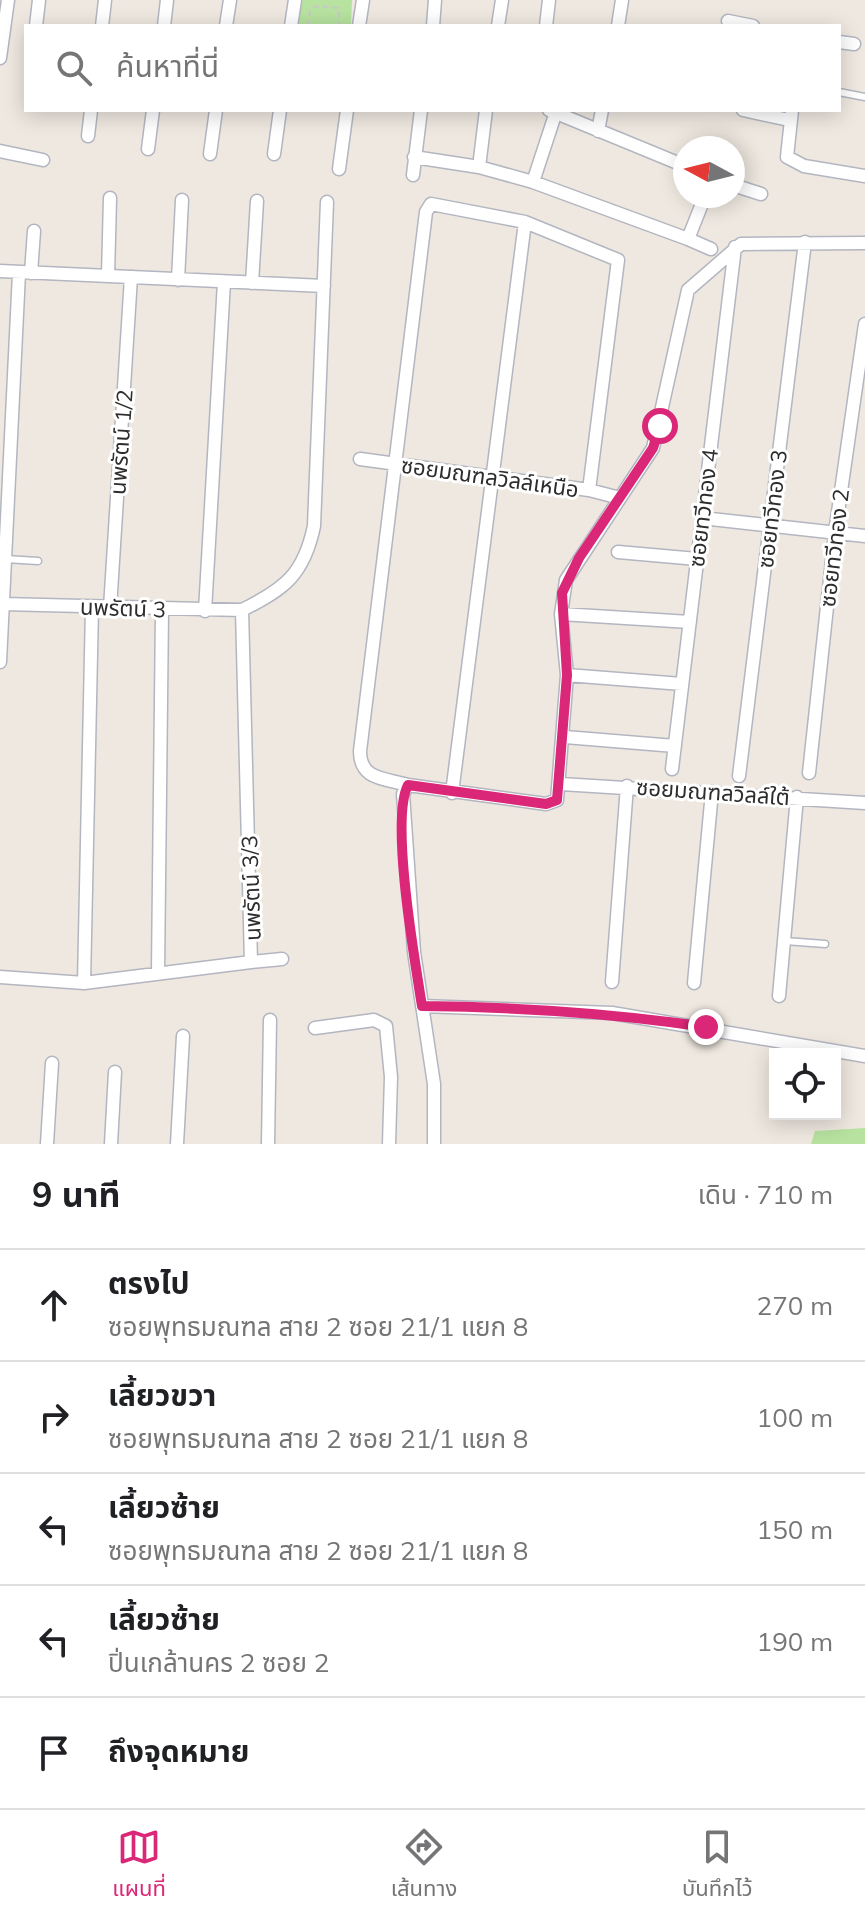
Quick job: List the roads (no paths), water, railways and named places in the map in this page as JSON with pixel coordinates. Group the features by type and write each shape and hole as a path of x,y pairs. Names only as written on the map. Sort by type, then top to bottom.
{"street":[{"path":"0,58 8,0"},
{"path":"36,24 39,0"},
{"path":"102,24 105,0"},
{"path":"164,24 167,0"},
{"path":"226,24 230,0"},
{"path":"291,24 295,0"},
{"path":"359,24 363,0"},
{"path":"433,24 435,0"},
{"path":"498,24 502,0"},
{"path":"546,24 549,0"},
{"path":"618,24 622,0"},
{"path":"728,21 743,24"},
{"path":"841,42 854,44"},
{"path":"88,136 91,112"},
{"path":"148,149 153,112"},
{"path":"210,154 216,112"},
{"path":"274,154 280,112"},
{"path":"339,169 347,112"},
{"path":"413,175 421,112"},
{"path":"479,167 486,112"},
{"path":"533,182 552,112 673,161"},
{"path":"598,131 602,112"},
{"path":"762,112 790,115 785,149 793,162 865,176"},
{"path":"0,151 43,160"},
{"path":"414,157 479,167 533,182 711,249"},
{"path":"745,189 761,194"},
{"path":"108,276 110,198"},
{"path":"178,280 182,200"},
{"path":"252,283 257,201"},
{"path":"242,610 290,580 308,554 314,526 327,202"},
{"path":"589,490 620,264 606,253 525,222 437,203 428,207 360,760 366,773 452,793 546,804 557,800 565,737 567,675 561,614 566,580 657,438 688,290 735,247 752,241 865,243"},
{"path":"688,239 700,208"},
{"path":"452,793 525,222"},
{"path":"0,662 5,559 3,522 25,273 34,231"},
{"name":"ซอยทวีทอง 3","path":"739,776 805,242"},
{"name":"ซอยทวีทอง 4","path":"672,769 735,247"},
{"path":"0,271 324,286"},
{"name":"นพรัตน์ 1/2","path":"110,608 131,277"},
{"path":"205,611 224,282"},
{"name":"ซอยทวีทอง 2","path":"809,773 835,533 865,324"},
{"path":"0,364 16,366"},
{"name":"ซอยมณฑลวิลล์เหนือ","path":"360,459 589,490 620,498"},
{"path":"702,518 865,536"},
{"path":"618,552 697,559"},
{"path":"84,983 92,607"},
{"name":"นพรัตน์ 3","path":"2,612 92,607 242,610"},
{"path":"158,972 162,610"},
{"name":"นพรัตน์ 3/3","path":"0,977 84,983 251,962 242,610"},
{"path":"561,614 690,622"},
{"path":"567,675 682,684"},
{"path":"565,737 675,746"},
{"name":"ซอยมณฑลวิลล์ใต้","path":"561,784 865,803"},
{"path":"408,785 403,794 402,827 434,1084 434,1144"},
{"path":"612,982 627,786"},
{"path":"694,983 712,792"},
{"path":"779,996 797,797"},
{"path":"251,962 282,959"},
{"path":"422,1006 533,1007 612,1013 865,1056"},
{"path":"268,1144 270,1020"},
{"path":"315,1028 374,1020 386,1026 391,1077 389,1144"},
{"path":"177,1144 183,1036"},
{"path":"47,1144 52,1063"},
{"path":"111,1144 115,1072"}],"lane":[{"path":"841,92 865,97"},
{"path":"5,559 38,561"},
{"path":"785,941 825,944"}]}
